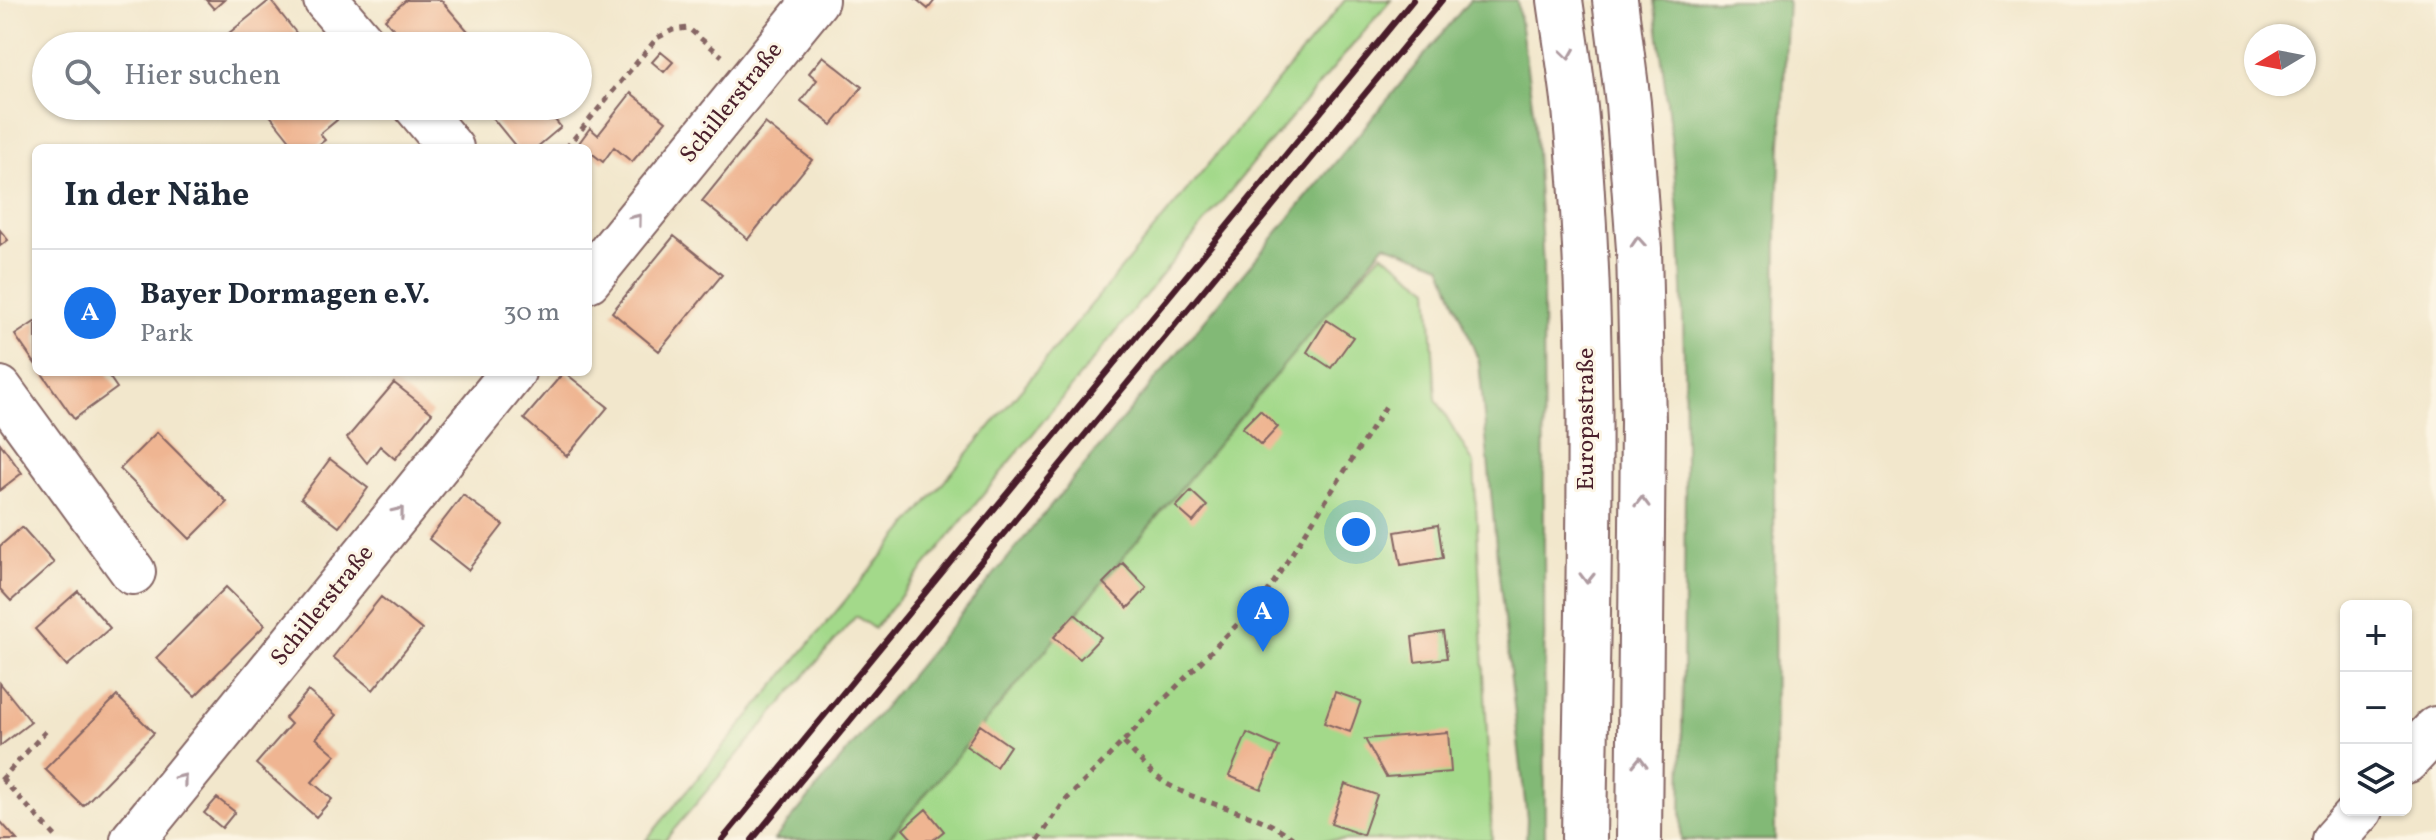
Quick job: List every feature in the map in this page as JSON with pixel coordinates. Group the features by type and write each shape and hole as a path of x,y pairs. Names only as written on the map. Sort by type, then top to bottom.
{"main road":[{"path":"326,0 353,32"},
{"name":"Schillerstraße","path":"592,275 816,0"},
{"name":"Europastraße","path":"1560,0 1575,108 1585,267 1588,431 1584,840"},
{"path":"1615,0 1628,103 1639,249 1643,422 1639,840"},
{"path":"428,120 448,144"},
{"name":"Schillerstraße","path":"133,840 510,376"},
{"path":"0,389 133,572"},
{"path":"2412,755 2436,729"},
{"path":"2334,840 2356,816"}],"path":[{"path":"592,117 657,38 673,30 688,28 751,79"},
{"path":"569,144 589,120"},
{"path":"1038,840 1064,802 1265,596 1386,406"},
{"path":"46,731 1,780 59,840"},
{"path":"1124,743 1163,781 1201,800 1267,820 1295,840"}],"green space":[{"path":"1345,0 1391,0 1262,152 874,629 856,616 665,840 646,840"},
{"path":"1470,0 1517,0 1534,116 1543,266 1545,840 1526,840 1527,819 1498,567 1479,362 1441,265 1385,244 887,840 774,840"},
{"path":"1654,0 1788,0 1777,227 1775,840 1681,840 1685,466 1683,316 1675,180"},
{"path":"1382,253 1429,288 1436,399 1474,464 1492,840 887,840 1336,302"}],"building":[{"path":"206,0 224,0 214,9"},
{"path":"270,0 295,32 230,32"},
{"path":"406,0 441,0 469,32 396,32 385,19"},
{"path":"917,0 935,0 928,9"},
{"path":"661,52 673,62 664,72 652,62"},
{"path":"823,56 862,87 832,125 801,101 817,80 809,73"},
{"path":"631,93 666,121 632,162 614,147 603,162 592,153 592,144 579,143 590,128 598,135"},
{"path":"274,120 337,120 320,134 325,140 320,144 293,144"},
{"path":"494,120 555,120 561,127 541,144 514,144"},
{"path":"765,123 812,160 748,239 702,201"},
{"path":"0,230 8,240 0,246"},
{"path":"674,236 722,275 659,351 612,312"},
{"path":"1327,320 1353,337 1331,368 1307,352"},
{"path":"32,324 32,359 15,335"},
{"path":"44,376 109,376 117,388 74,419"},
{"path":"561,376 569,376 608,407 567,456 524,419"},
{"path":"394,383 432,413 395,459 380,446 367,463 347,438"},
{"path":"1260,410 1278,427 1261,445 1242,428"},
{"path":"157,432 227,502 190,539 120,469"},
{"path":"0,443 22,473 0,490"},
{"path":"330,459 368,488 339,527 301,498"},
{"path":"1191,491 1207,506 1193,522 1176,507"},
{"path":"463,495 503,525 468,570 429,539"},
{"path":"1438,525 1443,558 1401,565 1395,532"},
{"path":"22,527 54,563 11,601 0,589 0,546"},
{"path":"1123,563 1147,588 1128,608 1103,583"},
{"path":"226,587 265,625 195,696 156,658"},
{"path":"78,591 110,628 67,666 35,629"},
{"path":"381,597 422,630 373,690 333,657"},
{"path":"1075,614 1101,637 1080,659 1054,637"},
{"path":"1443,632 1447,658 1415,662 1412,637"},
{"path":"0,683 31,722 0,746"},
{"path":"308,691 336,715 316,738 336,755 312,782 332,799 316,817 256,764 291,724 285,718"},
{"path":"1335,692 1361,701 1350,732 1324,723"},
{"path":"117,696 154,733 83,806 45,769"},
{"path":"980,725 1010,746 996,767 966,746"},
{"path":"1448,732 1451,772 1386,777 1365,739"},
{"path":"1247,733 1279,747 1261,789 1229,776"},
{"path":"1345,784 1377,795 1363,835 1331,824"},
{"path":"217,798 235,812 222,828 204,813"},
{"path":"926,809 944,831 933,840 913,840 903,829"},
{"path":"0,821 17,840 0,840"}],"railway":[{"path":"722,840 1413,0"},
{"path":"752,840 1442,0"}],"place":[{"name":"Bayer Dormagen e.V.","path":"1263,652"}]}
